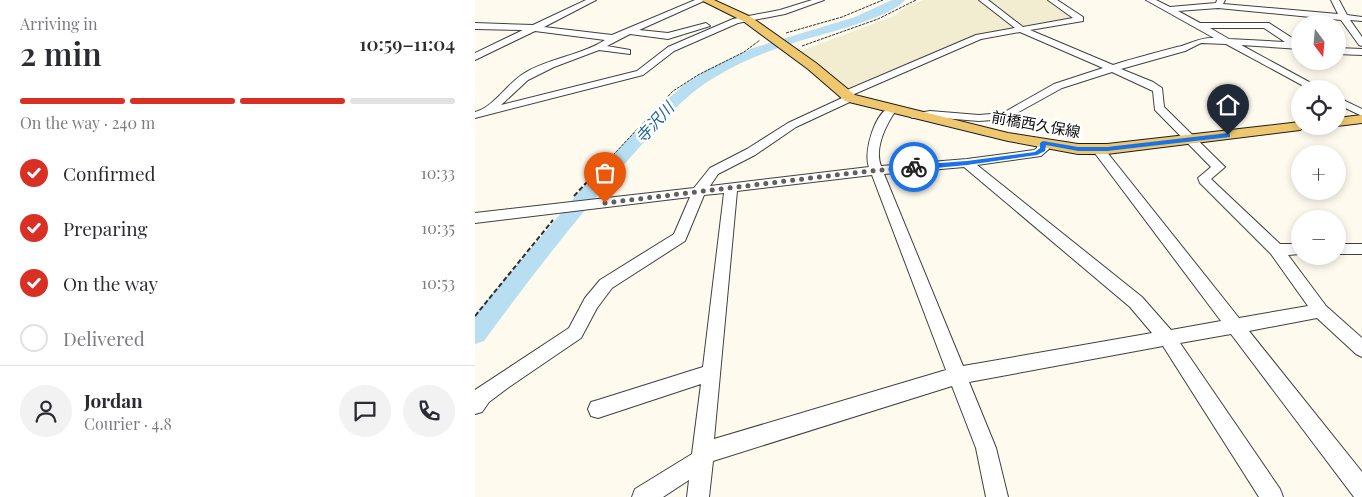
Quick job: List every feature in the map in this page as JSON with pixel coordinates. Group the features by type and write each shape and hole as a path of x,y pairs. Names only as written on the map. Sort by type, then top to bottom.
{"main road":[{"path":"704,0 745,18 771,38"},
{"name":"前橋西久保線","path":"771,38 812,66 847,96 916,116 1043,143 1078,149 1098,149 1291,127"},
{"path":"1346,121 1362,119"}],"street":[{"path":"475,56 592,0"},
{"path":"489,111 510,89 531,74 601,48 613,38 704,0"},
{"path":"629,31 668,36 745,18 783,12 820,0"},
{"path":"983,0 1021,29 1111,70 1149,84 1158,90 1159,108 1219,167 1203,178 1276,250 1320,311 1359,344"},
{"path":"475,405 482,396 502,381 575,333 591,302 606,284 680,237 698,192 710,175 721,166 751,152 792,125 847,96 979,37 1080,19 1052,0"},
{"path":"1150,0 1300,80"},
{"path":"1335,0 1344,15"},
{"path":"1168,10 1220,2 1328,15"},
{"path":"1346,17 1362,19"},
{"path":"475,115 640,73 671,50 745,18"},
{"path":"1346,20 1362,43"},
{"path":"1199,26 1267,25 1291,41"},
{"path":"475,26 533,28 613,38"},
{"path":"916,116 930,114 979,118 1010,115 1057,86 1147,57 1182,49 1199,41 1291,46"},
{"path":"601,48 627,52"},
{"path":"1346,51 1362,52"},
{"path":"1346,105 1362,113"},
{"path":"891,110 886,116 873,148 873,162 986,448 997,497"},
{"path":"475,218 876,170 967,163 1037,153 1043,149 1043,143"},
{"path":"1098,149 1362,490"},
{"path":"967,163 1136,302 1167,338 1272,497"},
{"path":"698,497 731,188"},
{"path":"1276,250 1291,249"},
{"path":"1346,249 1362,249"},
{"path":"643,497 703,456 959,376 1320,311"},
{"path":"598,408 712,372"}],"path":[{"path":"475,316 565,208 662,101 681,84 746,51 755,42 842,17 883,0"},
{"path":"789,50 878,19 916,0"}],"shaded area":[{"path":"923,0 979,0 1015,29 973,36 848,88 801,51 894,16 909,5"},
{"path":"985,0 1049,0 1076,18 1021,26"}],"waterway":[{"name":"寺沢川","path":"475,334 531,261 590,191 660,115 690,87 713,72 758,51 873,14 900,0"}],"way so far":[{"path":"605,203 914,167"}],"route":[{"path":"914,167 967,163 1037,153 1043,149 1043,143 1078,149 1107,149 1228,135"}]}
